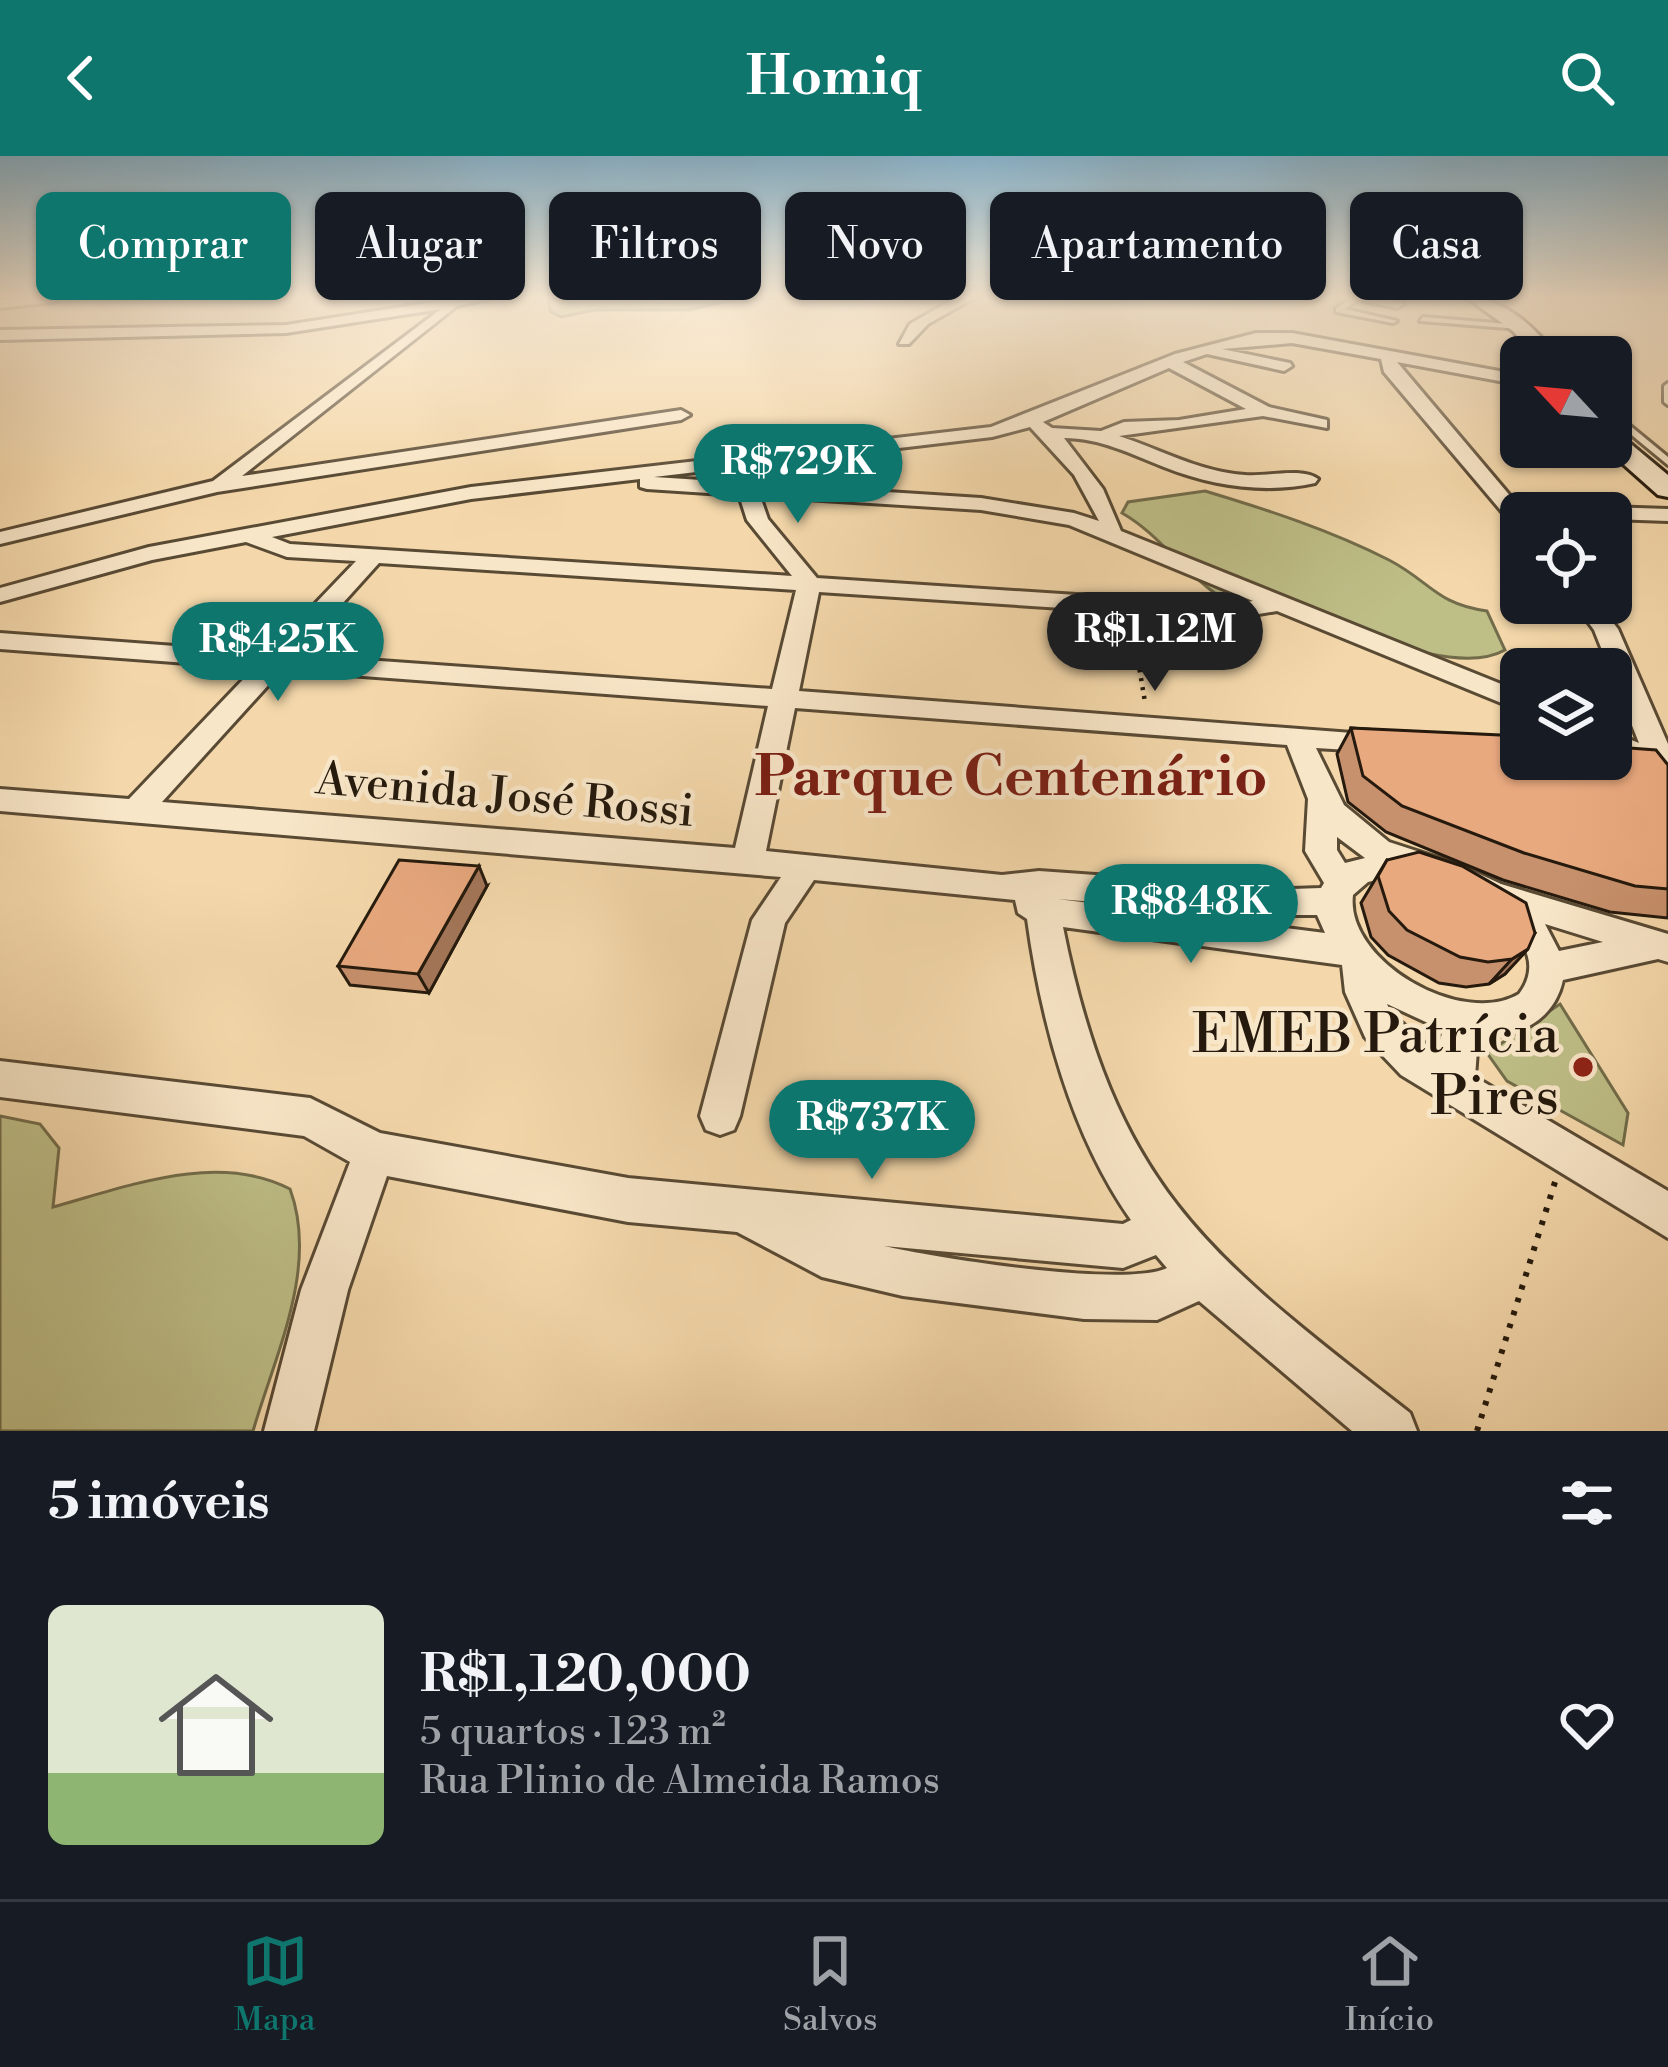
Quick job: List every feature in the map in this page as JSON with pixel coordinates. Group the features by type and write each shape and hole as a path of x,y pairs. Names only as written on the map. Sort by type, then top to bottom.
{"street":[{"path":"217,486 387,358"},
{"path":"1042,428 1186,358"},
{"path":"1241,358 1284,366"},
{"path":"1389,358 1390,369 1500,497"},
{"path":"1397,358 1500,376"},
{"path":"1171,362 1263,411 1322,424"},
{"path":"1106,436 1130,426 1179,425 1263,411"},
{"path":"0,538 217,486 681,415"},
{"path":"1042,428 1099,493 1110,513 1111,530"},
{"path":"0,596 149,554 471,493 1042,428 1106,436 1192,471 1227,479 1262,483 1308,478"},
{"path":"1632,458 1668,489"},
{"path":"592,477 748,492 981,505 1074,519 1111,530 1500,693"},
{"path":"748,492 758,520 808,583"},
{"path":"1632,514 1668,515"},
{"path":"246,534 287,550 1229,612 1280,603"},
{"path":"136,811 374,555"},
{"path":"748,861 808,583"},
{"path":"1602,624 1665,769"},
{"path":"0,641 1409,745"},
{"path":"1298,736 1321,802 1321,851 1338,892 1336,925 1355,958 1378,1025 1415,1061 1456,1089 1668,1216"},
{"path":"1632,752 1665,769"},
{"path":"1632,764 1665,769"},
{"name":"Avenida José Rossi","path":"0,800 748,861 1002,888 1355,958"},
{"path":"1321,802 1344,829 1401,862 1462,878 1492,894 1659,948"},
{"path":"1338,892 1356,871 1401,862"},
{"path":"720,1116 770,920 806,868"},
{"name":"Avenida José Rossi","path":"1041,898 1232,902 1338,892"},
{"path":"1355,958 1390,990 1426,1010 1465,1020 1501,1021 1528,1012 1545,993 1547,968 1538,942 1519,916 1492,894"},
{"path":"1041,898 1081,1076 1164,1229 1204,1274 1392,1431"},
{"path":"1547,968 1659,948"},
{"path":"1456,1089 1455,1047 1465,1020"},
{"path":"0,1079 310,1118 375,1154 628,1200 1123,1246 1164,1229"},
{"path":"289,1431 304,1355 341,1230 375,1154"},
{"path":"743,1214 822,1254 903,1273 1084,1296 1157,1297 1204,1274"}],"lane":[{"path":"1668,386 1664,397 1668,403"},
{"path":"1632,431 1668,462"}],"path":[{"path":"1129,605 1148,726"},
{"path":"1477,1431 1563,1154"}],"green space":[{"path":"1205,491 1344,539 1403,568 1445,598 1487,611 1504,648 1481,658 1419,652 1289,608 1219,596 1122,513 1128,502"},
{"path":"1560,1004 1628,1113 1623,1145 1507,1081 1487,1053"},
{"path":"0,1116 40,1124 59,1148 53,1207 141,1182 202,1173 262,1178 290,1189 298,1219 297,1280 253,1431 0,1431"}],"building":[{"path":"1351,728 1500,735 1500,780 1632,780 1632,748 1656,750 1668,765 1668,889 1635,886 1524,853 1402,806 1363,776"},
{"path":"1419,852 1462,866 1526,903 1535,933 1528,949 1512,959 1488,962 1460,957 1407,930 1389,911 1378,876 1387,860"},
{"path":"399,860 479,866 418,974 338,966"}],"place":[{"name":"EMEB Patrícia Pires","path":"1583,1067"}],"district":[{"name":"Parque Centenário","path":"1011,778"}]}
